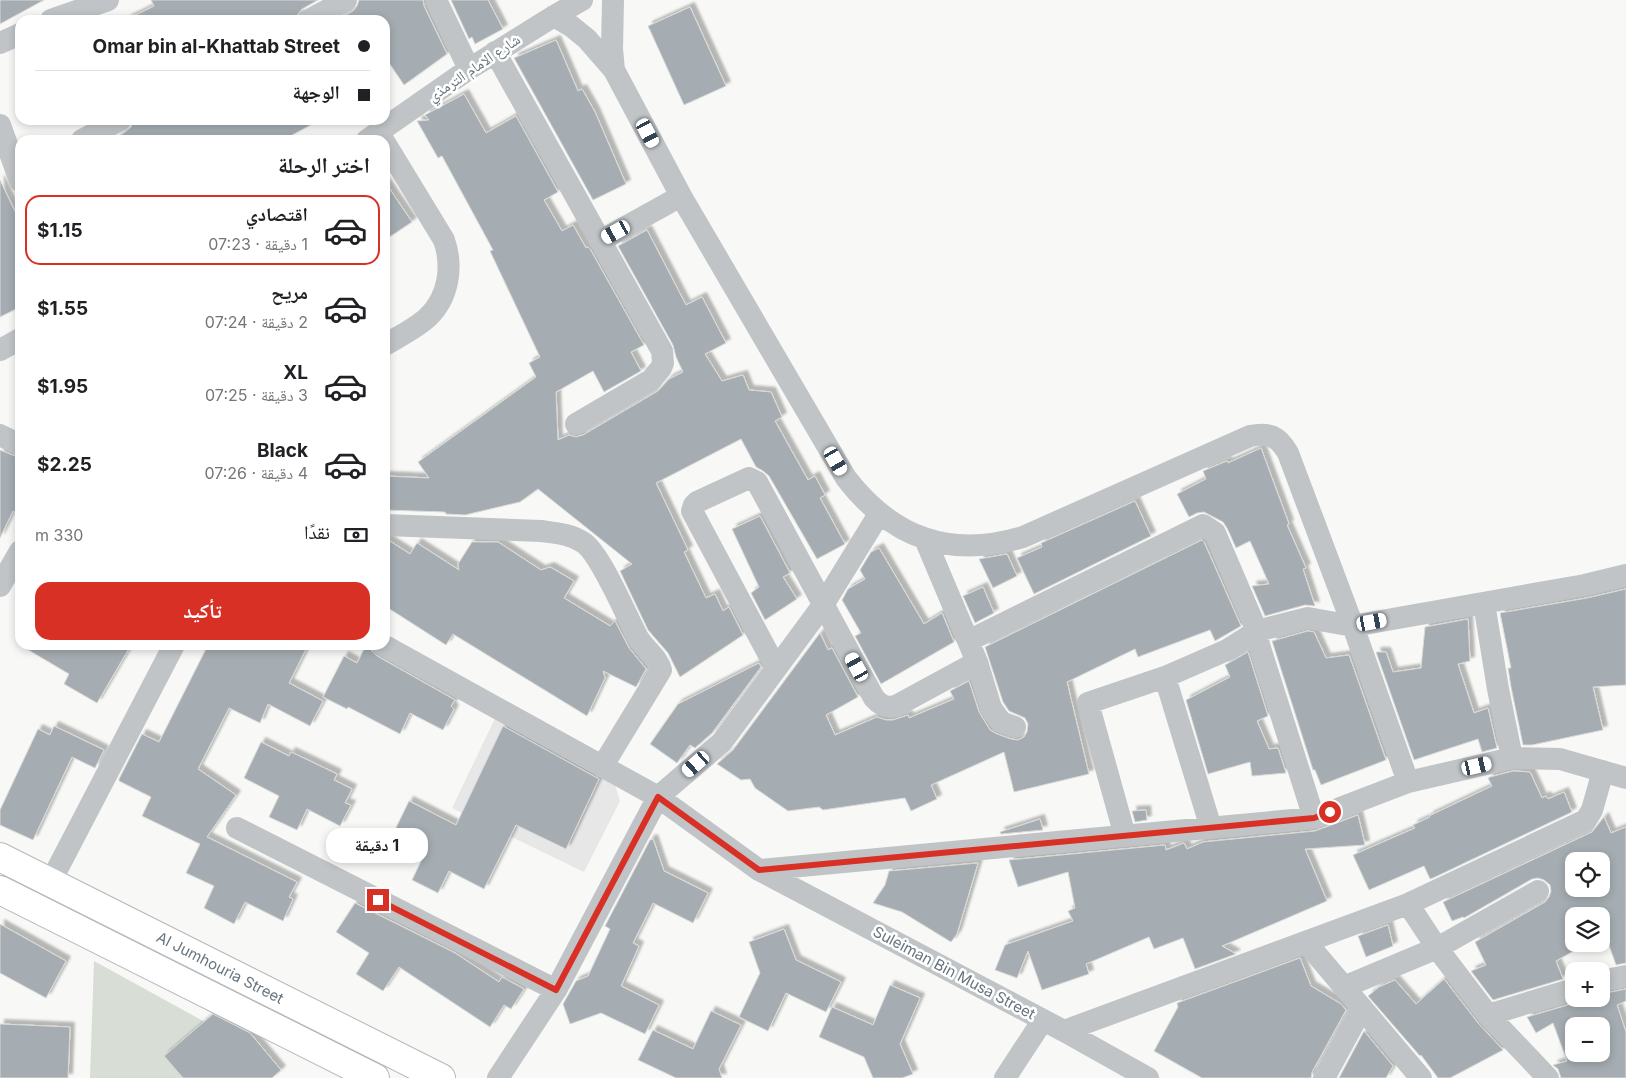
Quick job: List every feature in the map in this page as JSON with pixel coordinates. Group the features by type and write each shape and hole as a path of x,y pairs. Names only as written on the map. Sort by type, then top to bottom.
{"main road":[{"name":"Al Jumhouria Street","path":"0,857 441,1078"},
{"name":"Al Jumhouria Street","path":"0,890 375,1078"}],"street":[{"path":"64,15 108,0"},
{"path":"318,15 346,0"},
{"path":"436,0 469,69"},
{"name":"شارع الامام الترمذي","path":"383,135 469,69 582,0"},
{"path":"613,0 614,70"},
{"path":"554,16 571,26 614,70 681,196 846,478 861,498 893,524 925,539 944,544 974,546 1004,543 1024,537 1250,436 1261,434 1273,436 1282,443 1288,453 1353,626 1408,782"},
{"path":"0,43 15,36"},
{"path":"496,52 662,350 663,363 651,380 576,424"},
{"path":"0,125 14,178"},
{"path":"92,135 110,125"},
{"path":"390,157 444,240 448,250 449,262 448,278 444,293 428,317 390,342"},
{"path":"600,240 681,196"},
{"path":"0,350 15,342"},
{"path":"0,435 15,442"},
{"path":"776,668 692,511 694,505 746,478 755,480 878,703 884,706 896,706 977,662"},
{"path":"498,1078 556,990 658,797 722,742 823,605 879,514"},
{"path":"390,525 540,531 565,534 586,544 598,559 639,639 660,663 661,670 602,767"},
{"path":"968,641 1203,525 1215,533 1257,631 1259,645 1314,818"},
{"path":"925,539 977,662 993,712 1001,722 1015,727"},
{"path":"0,586 15,560"},
{"path":"1125,836 1088,703 1165,677 1227,650 1257,631 1308,618 1353,626 1626,576"},
{"path":"1484,603 1498,689 1512,758"},
{"name":"Suleiman Bin Musa Street","path":"390,649 658,797 759,870 1064,1031 1148,1078"},
{"path":"50,883 171,650"},
{"path":"1165,677 1210,828"},
{"path":"759,870 1314,818 1408,782 1512,758 1560,759 1626,778"},
{"path":"1064,1031 1408,904 1586,820 1592,810 1603,771"},
{"path":"237,828 556,990"},
{"path":"1344,987 1437,948 1538,891"},
{"path":"1408,904 1437,948 1488,1015 1548,1078"},
{"path":"1306,942 1421,1078"},
{"path":"1610,979 1626,976"},
{"path":"1488,1015 1565,992"},
{"path":"1324,1078 1362,1008"},
{"path":"1005,1078 1043,1020"}],"shaded area":[{"path":"501,706 607,759 620,801 584,872 452,808"},
{"path":"94,961 205,1022 178,1070 182,1078 90,1078"}],"building":[{"path":"0,0 44,0 15,15 0,24"},
{"path":"151,0 318,0 302,9 298,15 136,15 154,6"},
{"path":"359,0 423,0 424,6 447,54 404,85 390,64 390,15 346,15 357,6"},
{"path":"451,0 488,0 503,29 475,44 472,37 469,39"},
{"path":"690,7 726,86 684,105 648,26"},
{"path":"556,40 578,91 582,89 595,112 626,184 593,200 514,58"},
{"path":"464,94 486,133 516,116 558,192 544,200 562,231 573,225 586,248 590,249 644,345 631,352 641,371 604,392 593,371 556,392 558,440 569,435 576,437 583,435 658,391 669,379 683,372 673,345 618,246 647,230 686,305 702,297 726,343 705,354 722,381 743,375 749,390 771,392 782,417 775,421 808,480 815,476 825,495 820,498 845,544 817,559 769,476 756,467 741,439 656,483 688,550 684,552 706,598 715,594 723,611 729,607 743,635 680,677 668,653 648,630 620,571 632,564 538,489 520,502 465,515 446,514 445,512 390,510 390,476 429,478 418,462 536,377 529,363 540,357 490,251 493,250 442,156 438,158 417,121 429,120 425,115"},
{"path":"132,125 311,125 292,135 121,135"},
{"path":"0,180 15,212 15,310 0,317"},
{"path":"390,189 412,222 390,237"},
{"path":"1261,448 1289,524 1287,525 1306,568 1303,569 1315,606 1305,605 1265,616 1252,586 1269,584 1250,541 1236,548 1223,522 1204,512 1189,517 1177,494 1206,479 1203,471 1227,461 1228,463"},
{"path":"0,450 15,456 15,512 13,511 0,538"},
{"path":"1135,501 1151,536 1034,594 1017,558 1042,547 1041,543"},
{"path":"760,516 790,573 783,577 797,599 765,620 751,593 759,587 732,529"},
{"path":"1202,540 1241,626 1215,641 1210,630 1138,657 1135,649 1067,682 1089,774 1014,792 1004,752 931,785 937,799 911,811 905,798 823,810 819,807 788,811 755,788 750,779 741,780 717,764 733,750 820,633 828,650 832,648 858,697 826,715 835,735 877,717 893,720 908,715 909,718 954,699 950,691 969,681 979,712 990,730 1018,740 1024,737 1028,724 1025,718 1009,711 1003,702 985,647"},
{"path":"390,541 410,554 417,543 459,570 458,564 472,542 498,542 541,570 550,567 574,581 564,598 610,626 615,621 629,648 646,669 636,687 603,671 605,678 587,716 453,634 446,645 390,609"},
{"path":"879,548 924,624 942,613 954,642 881,684 855,636 861,633 842,600 848,589 865,579 860,570 871,552"},
{"path":"1007,554 1017,576 993,588 979,559"},
{"path":"983,587 994,613 975,623 963,596"},
{"path":"1626,589 1626,685 1593,687 1603,730 1532,745 1523,745 1511,687 1508,668 1511,668 1500,613 1587,598"},
{"path":"1468,619 1470,661 1458,664 1474,713 1488,708 1497,748 1482,752 1478,739 1414,760 1376,652 1386,652 1393,672 1421,668 1425,627"},
{"path":"1308,631 1314,632 1326,658 1349,655 1386,760 1321,785 1315,770 1313,770 1272,641"},
{"path":"28,650 128,650 97,703 64,684 69,674"},
{"path":"205,650 306,650 289,683 323,701 310,726 268,704 260,723 229,708 198,769 236,795 207,837 297,882 289,897 293,899 283,921 245,902 234,924 204,908 214,886 186,873 200,844 142,816 151,797 119,781 142,734 159,742"},
{"path":"364,650 372,650 377,656 455,700 451,706 454,709 443,730 410,713 400,734 348,707 347,709 323,697 344,656 357,663"},
{"path":"1248,652 1268,716 1257,721 1269,749 1278,748 1286,773 1252,776 1250,762 1208,774 1186,700 1230,677 1225,665"},
{"path":"759,663 761,667 712,733 695,748 690,745 677,763 650,744 678,704"},
{"path":"54,726 104,750 95,768 72,757 33,840 0,825 0,810 38,729 50,735"},
{"path":"503,726 599,779 566,849 516,825 484,889 449,871 438,893 412,880 423,857 390,840 409,801 456,825"},
{"path":"261,742 289,756 291,752 337,774 334,780 352,789 345,803 351,805 340,826 307,809 297,830 269,817 279,796 244,778"},
{"path":"1513,771 1530,772 1542,798 1546,796 1548,799 1564,792 1572,812 1433,878 1430,879 1424,866 1369,890 1353,855 1415,828 1413,825 1429,816 1492,786 1488,778"},
{"path":"1146,810 1147,820 1135,822 1132,811"},
{"path":"1358,815 1365,845 1305,849 1327,901 1222,946 1236,954 1195,969 1183,938 1154,949 1149,937 1086,964 1089,974 1042,990 1028,951 1017,978 995,970 1005,945 1073,921 1068,911 1075,908 1068,872 1018,887 1009,860 1165,845 1166,850 1184,843 1187,849 1203,842 1315,831"},
{"path":"1604,817 1611,833 1626,827 1626,963 1616,965 1610,948 1610,907 1565,907 1565,952 1572,952 1556,961 1563,979 1493,1000 1471,971 1486,965 1475,942 1545,902 1551,891 1550,885 1538,878 1532,879 1464,918 1452,921 1443,902 1592,832"},
{"path":"1040,819 1043,830 1001,834 1000,832"},
{"path":"653,839 664,871 708,893 693,923 653,903 633,943 639,946 621,986 659,1005 645,1034 601,1013 570,1024 563,1004 576,981 588,976 610,929 605,926 650,840"},
{"path":"978,863 957,934 951,942 902,912 873,903 885,885 889,871"},
{"path":"355,903 455,953 499,982 502,977 524,989 511,1009 504,1005 490,1027 399,967 383,991 356,974 369,953 336,932"},
{"path":"0,924 66,961 46,998 0,973"},
{"path":"1388,925 1393,946 1366,957 1358,936"},
{"path":"784,929 796,960 841,982 826,1012 786,993 768,1031 739,1017 760,973 749,942"},
{"path":"1300,958 1311,986 1341,1004 1346,1010 1312,1072 1311,1078 1202,1078 1154,1051 1178,1007 1177,1003"},
{"path":"1444,979 1478,1023 1503,1050 1450,1078 1438,1078 1421,1055 1368,996 1379,987 1395,980 1416,1004"},
{"path":"890,985 920,998 900,1044 913,1074 902,1078 873,1078 864,1057 819,1037 832,1007 873,1025"},
{"path":"1626,989 1626,1001 1617,1005 1626,1032 1626,1078 1561,1078 1558,1069 1553,1065 1565,1062 1610,1062 1610,1017 1565,1017 1565,1056 1553,1023 1536,1033 1527,1017 1565,1006 1610,1007 1610,992"},
{"path":"711,1011 741,1025 719,1069 722,1078 676,1078 638,1060 653,1030 693,1049"},
{"path":"213,1014 250,1033 281,1070 272,1078 183,1078 164,1056"},
{"path":"0,1024 70,1027 68,1078 0,1078"},
{"path":"1364,1031 1393,1066 1386,1078 1339,1078"}],"route":[{"path":"378,900 556,990 658,797 759,870 1314,818 1330,812"}]}
